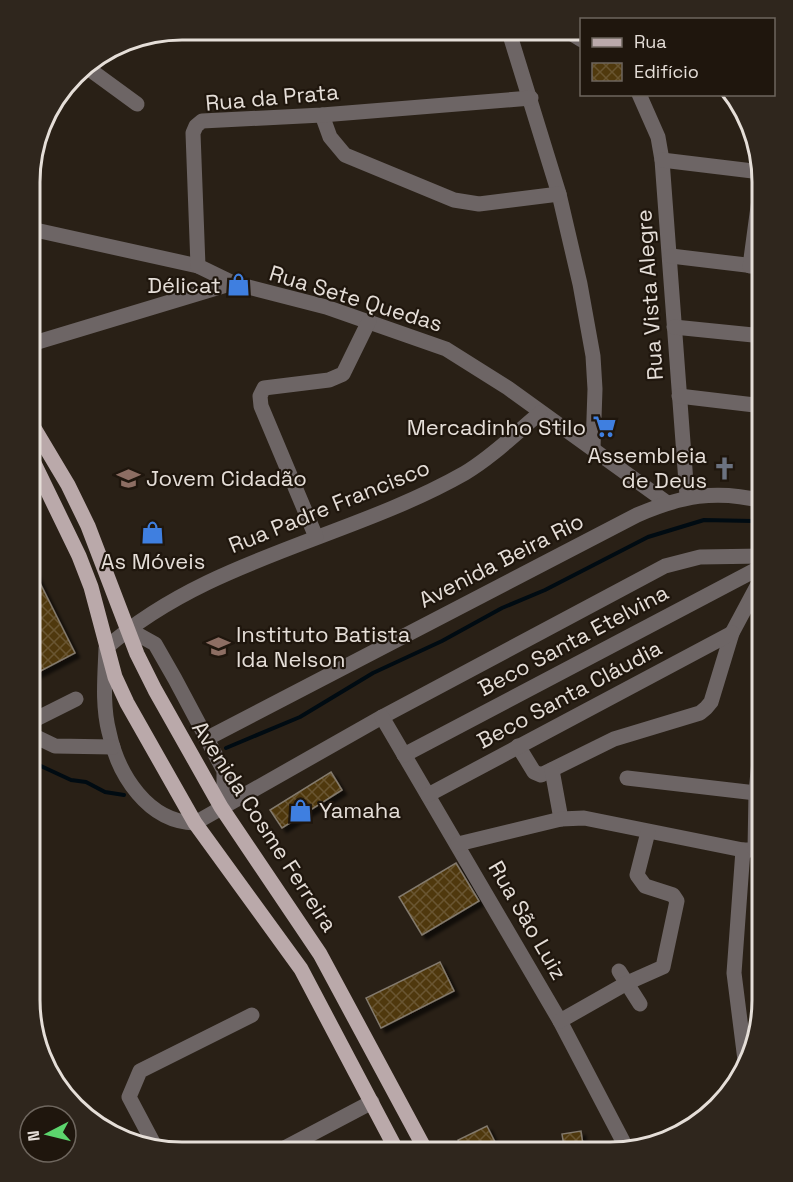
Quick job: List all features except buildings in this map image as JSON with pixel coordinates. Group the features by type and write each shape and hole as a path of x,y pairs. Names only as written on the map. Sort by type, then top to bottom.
{"main road":[{"name":"Avenida Cosme Ferreira","path":"40,438 68,484 88,526 128,629 155,690 221,807 320,954 421,1142"},
{"path":"40,478 80,555 115,676 128,703 195,823 289,949 393,1142"}],"street":[{"path":"512,40 559,194 580,284 591,346 595,389 593,448"},
{"path":"94,72 137,104"},
{"name":"Rua Vista Alegre","path":"640,96 651,117 662,160 671,256 687,496"},
{"name":"Rua da Prata","path":"198,266 193,133 202,121 322,115 531,98"},
{"path":"322,115 330,137 345,155 454,200 479,204 559,194"},
{"path":"662,160 752,171"},
{"path":"40,231 198,266 233,283"},
{"path":"671,256 752,266"},
{"name":"Rua Sete Quedas","path":"40,341 233,283 369,321 446,349 490,376 666,502"},
{"path":"316,537 261,406 260,396 264,388 338,378 343,374 369,321"},
{"path":"674,327 752,335"},
{"path":"679,396 752,405"},
{"name":"Rua Padre Francisco","path":"106,648 128,629 204,584 407,501 468,471 540,413"},
{"name":"Avenida Beira Rio","path":"206,739 666,502 687,496 741,496 752,498"},
{"path":"106,648 105,698 113,747 130,782 150,807 174,820 195,823 382,717 665,566 700,557 752,556"},
{"name":"Beco Santa Etelvina","path":"404,755 752,572"},
{"path":"518,746 534,772 541,775 620,737 700,713 711,702 732,633 752,596"},
{"path":"128,629 155,644 224,771 225,790 221,807"},
{"name":"Beco Santa Cláudia","path":"428,795 732,633"},
{"path":"40,717 76,699"},
{"name":"Rua São Luiz","path":"382,717 560,1020 623,1141"},
{"path":"40,739 55,746 113,747"},
{"path":"552,770 561,819"},
{"path":"627,778 752,793"},
{"path":"458,844 561,819 584,818 648,832 752,850"},
{"path":"560,1020 623,977 663,967 663,957 677,909 674,896 645,886 637,875 648,832"},
{"path":"744,1047 734,974 752,862"},
{"path":"623,977 640,1004"},
{"path":"151,1138 129,1097 140,1071 252,1015"},
{"path":"296,1142 372,1102"}],"waterway":[{"path":"226,748 300,717 373,673 442,641 502,608 545,590 648,537 704,520 752,521"},
{"path":"40,766 71,780 86,782 105,792 124,795"}],"place":[{"name":"Délicat","path":"239,285"},
{"name":"Mercadinho Stilo","path":"604,427"},
{"name":"Assembleia de Deus","path":"725,468"},
{"name":"Jovem Cidadão","path":"128,478"},
{"name":"As Móveis","path":"153,532"},
{"name":"Instituto Batista Ida Nelson","path":"218,647"},
{"name":"Yamaha","path":"301,810"}]}
